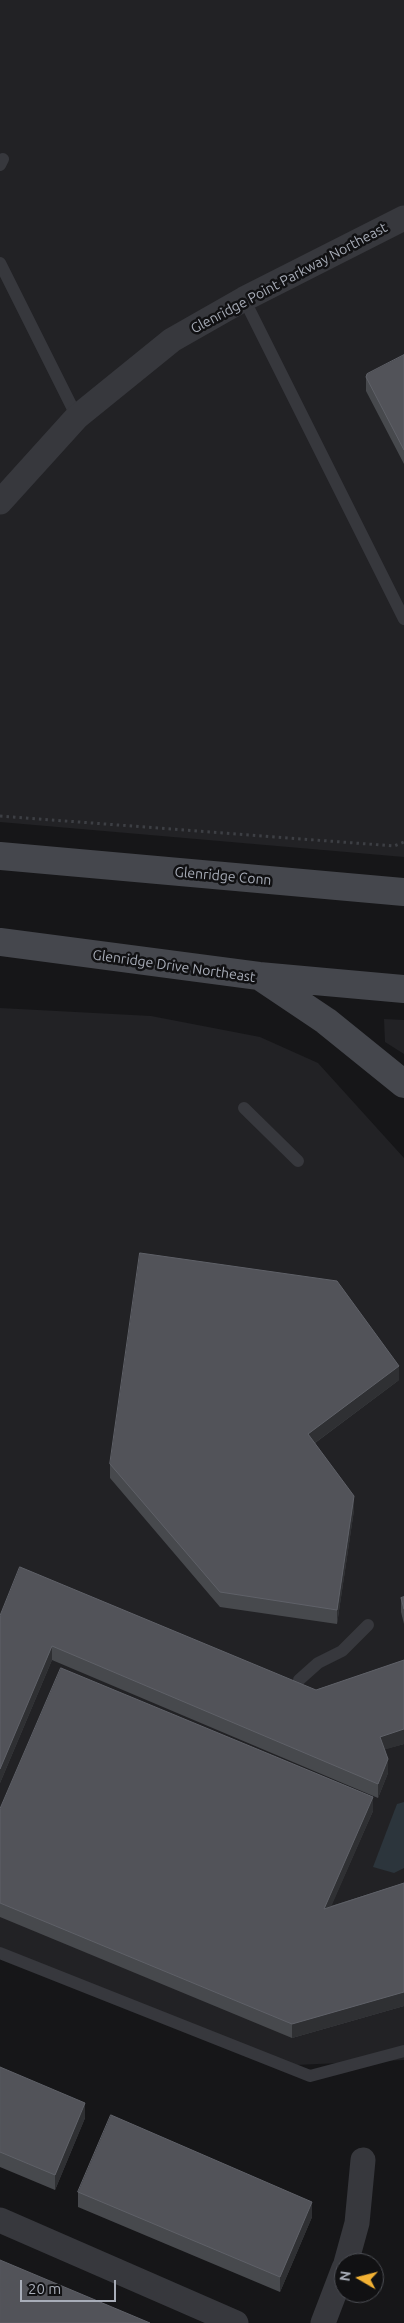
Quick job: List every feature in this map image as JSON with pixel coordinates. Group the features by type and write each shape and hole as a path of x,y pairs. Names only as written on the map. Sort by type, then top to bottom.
{"main road":[{"name":"Glenridge Conn","path":"0,856 402,890"},
{"name":"Glenridge Drive Northeast","path":"0,942 259,976 326,1021 404,1084"},
{"path":"259,976 404,989"}],"street":[{"name":"Glenridge Point Parkway Northeast","path":"0,502 77,417 172,340 244,299 404,218"},
{"path":"349,2253 357,2223 363,2160"},
{"path":"0,2220 236,2323"},
{"path":"324,2323 334,2296"}],"lane":[{"path":"0,263 77,417"},
{"path":"244,299 404,619"},
{"path":"244,1108 298,1160"},
{"path":"299,1680 318,1663 342,1651 368,1625"},
{"path":"0,1953 310,2076 404,2051"}],"path":[{"path":"0,816 394,846 404,842"}],"shaded area":[{"path":"0,0 404,0 404,857 0,822"},
{"path":"0,1008 151,1016 260,1037 318,1063 404,1158 404,2060 296,2065 0,1957"},
{"path":"384,1019 404,1020 404,1054 385,1042"},
{"path":"404,1802 404,1868 394,1873 373,1867 397,1804"}],"building":[{"path":"404,355 404,450 366,377 367,374"},
{"path":"140,1253 337,1281 399,1366 308,1434 354,1496 337,1610 220,1592 110,1464"},
{"path":"20,1567 316,1690 404,1660 404,1729 380,1737 388,1759 378,1784 52,1646 0,1769 0,1616"},
{"path":"404,1597 404,1609 401,1598"},
{"path":"61,1668 373,1797 324,1909 404,1883 404,1992 292,2024 0,1903 0,1809"},
{"path":"0,2067 85,2103 55,2175 0,2152"},
{"path":"111,2115 312,2202 280,2277 78,2192"},
{"path":"0,2260 150,2323 0,2323"}]}
